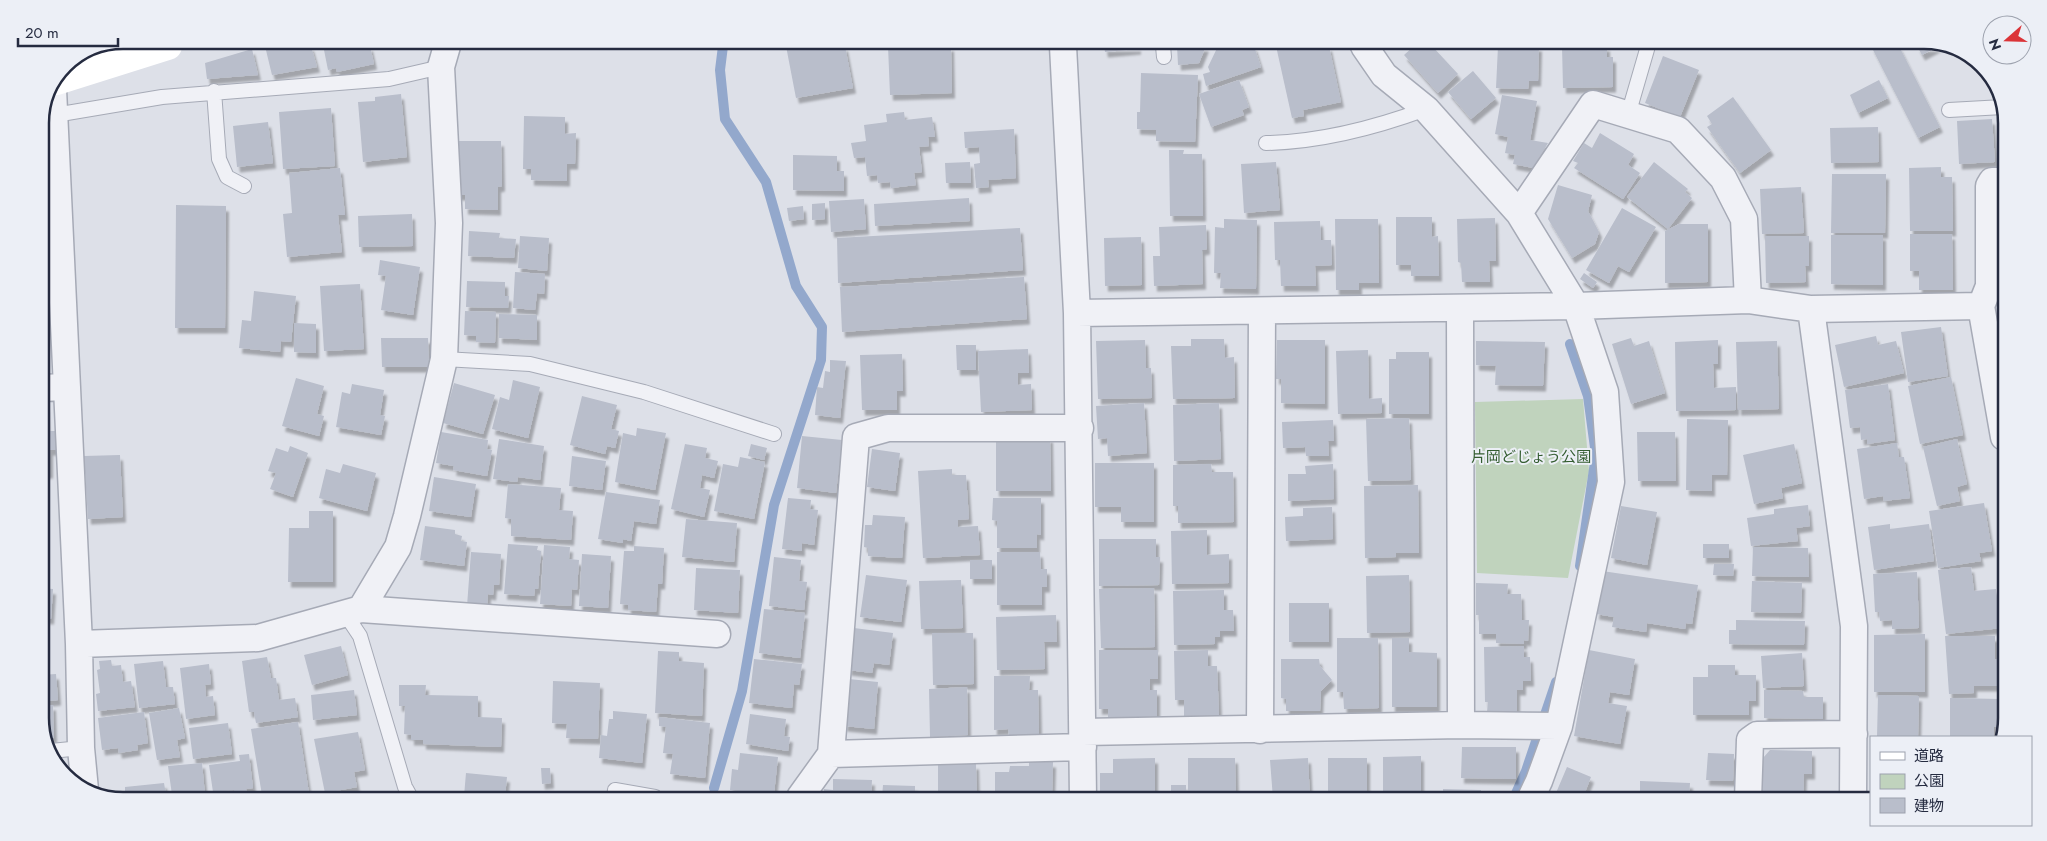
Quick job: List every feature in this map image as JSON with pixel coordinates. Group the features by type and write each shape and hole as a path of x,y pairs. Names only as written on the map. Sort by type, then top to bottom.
{"main road":[{"path":"64,79 158,49"}],"street":[{"path":"1064,49 1077,313 1080,428 1083,792"},
{"path":"1366,49 1384,75 1426,109 1519,213 1576,306 1605,392 1611,482 1559,726 1534,792"},
{"path":"353,612 398,547 444,359 449,223 444,56"},
{"path":"54,96 79,644 80,748 84,781"},
{"path":"1519,213 1593,104 1678,130 1723,178 1744,219 1748,300"},
{"path":"1998,181 1992,181 1989,186 1989,286 1981,306 1998,404"},
{"path":"1077,313 1576,306 1748,300 1812,309 1981,306"},
{"path":"1460,308 1462,725"},
{"path":"1812,309 1854,626 1853,792"},
{"path":"1260,730 1262,310"},
{"path":"49,388 67,387"},
{"path":"804,792 831,754 856,437 888,428 1080,428"},
{"path":"79,644 258,638 353,612 717,634"},
{"path":"831,754 1260,730 1462,725 1559,726"},
{"path":"1748,792 1750,740 1757,735 1854,734"}],"lane":[{"path":"1628,115 1647,49"},
{"path":"55,115 162,97 214,91 389,79 444,56"},
{"path":"214,91 219,159 227,177 244,186"},
{"path":"1949,110 1997,107"},
{"path":"1266,142 1284,142 1384,125 1426,109"},
{"path":"444,359 530,364 644,392 774,434"},
{"path":"353,612 408,792"},
{"path":"57,750 80,748"},
{"path":"615,792 615,790 626,792"}],"green space":[{"name":"片岡どじょう公園","path":"1583,399 1589,471 1568,578 1477,573 1475,402"}],"building":[{"path":"252,49 258,75 207,79 205,63"},
{"path":"266,49 312,49 317,67 272,75"},
{"path":"371,49 374,64 337,72 336,68 328,70 324,50"},
{"path":"787,49 846,49 853,88 796,98"},
{"path":"888,49 951,49 952,93 890,95"},
{"path":"1104,49 1138,49 1105,52"},
{"path":"1177,49 1205,49 1199,63 1178,65"},
{"path":"1217,49 1255,49 1261,67 1206,86 1203,74 1210,72 1208,67"},
{"path":"1277,49 1330,49 1341,102 1303,110 1304,116 1292,118"},
{"path":"1411,49 1435,49 1458,74 1438,93 1404,55"},
{"path":"1498,49 1539,49 1538,81 1529,81 1528,89 1496,88"},
{"path":"1562,49 1607,49 1607,57 1613,57 1613,87 1563,88"},
{"path":"1873,49 1901,49 1940,127 1918,138"},
{"path":"1919,49 1933,49 1922,55"},
{"path":"1663,56 1699,70 1680,117 1645,103"},
{"path":"1473,71 1496,98 1471,119 1448,92"},
{"path":"1141,73 1198,75 1195,142 1156,141 1156,130 1137,129 1137,112 1140,112"},
{"path":"1239,80 1249,107 1242,110 1244,115 1211,127 1199,94"},
{"path":"1879,80 1888,98 1858,113 1850,95"},
{"path":"401,94 407,157 363,162 358,102 375,101 375,97"},
{"path":"1502,95 1537,101 1530,140 1548,143 1533,168 1513,164 1515,155 1505,153 1508,137 1495,134"},
{"path":"1733,97 1771,150 1740,173 1707,127 1712,124 1707,116"},
{"path":"331,108 335,166 283,169 279,112"},
{"path":"904,112 905,120 932,117 935,137 928,137 929,146 919,147 922,172 914,173 916,185 891,188 890,182 878,183 877,175 867,176 865,157 854,158 851,143 866,141 864,125 887,122 886,114"},
{"path":"524,116 565,117 565,134 576,133 575,164 567,164 567,181 531,180 531,169 523,169"},
{"path":"1992,119 1995,162 1959,164 1957,121"},
{"path":"268,122 273,163 237,167 233,126"},
{"path":"1878,127 1879,162 1831,163 1830,128"},
{"path":"1014,129 1016,178 988,180 989,187 976,188 974,164 980,163 979,147 965,148 964,132"},
{"path":"1600,133 1634,154 1628,165 1640,173 1623,199 1574,168 1578,163 1573,161 1584,143 1592,148"},
{"path":"454,141 501,141 502,186 498,187 498,210 465,209 465,195 454,195"},
{"path":"1169,150 1184,150 1183,154 1202,154 1203,216 1170,216"},
{"path":"793,155 837,156 837,171 844,171 844,191 793,190"},
{"path":"970,162 971,183 946,183 945,163"},
{"path":"1276,162 1280,210 1244,213 1241,164"},
{"path":"1654,162 1688,189 1685,192 1692,198 1668,229 1627,197"},
{"path":"1941,167 1941,177 1952,177 1953,231 1910,231 1909,168"},
{"path":"340,168 345,215 338,215 342,252 287,257 283,214 292,213 289,173"},
{"path":"1832,174 1886,174 1885,233 1831,233"},
{"path":"1558,185 1592,195 1588,211 1599,232 1595,244 1572,258 1548,219"},
{"path":"1801,187 1804,233 1762,234 1760,189"},
{"path":"969,198 970,221 875,226 874,204"},
{"path":"864,199 866,229 831,232 829,201"},
{"path":"825,203 825,219 812,220 812,204"},
{"path":"176,205 226,206 225,328 175,328"},
{"path":"803,206 804,219 789,221 787,208"},
{"path":"1622,208 1656,227 1629,272 1618,266 1609,283 1586,270"},
{"path":"412,214 413,246 359,247 358,216"},
{"path":"1396,217 1432,217 1432,237 1438,236 1439,276 1411,276 1411,265 1396,265"},
{"path":"1495,218 1496,261 1489,261 1490,282 1462,282 1461,263 1458,262 1457,219"},
{"path":"1224,219 1257,220 1256,289 1220,288 1221,273 1214,273 1215,227 1224,228"},
{"path":"1335,219 1378,219 1379,283 1359,283 1359,290 1336,290"},
{"path":"1320,221 1321,240 1331,240 1332,265 1315,266 1316,286 1281,286 1280,260 1275,260 1274,222"},
{"path":"1679,224 1708,224 1708,282 1665,283 1665,231"},
{"path":"1206,225 1207,249 1202,250 1203,284 1154,286 1153,256 1160,256 1159,227"},
{"path":"1020,228 1023,270 838,283 837,238"},
{"path":"469,231 500,233 499,238 516,239 514,258 468,256"},
{"path":"1910,234 1952,234 1953,290 1919,290 1919,271 1910,271"},
{"path":"1831,235 1883,235 1883,285 1831,284"},
{"path":"520,236 549,238 547,271 518,268"},
{"path":"1765,236 1809,236 1809,266 1805,266 1806,282 1766,283"},
{"path":"1141,237 1142,285 1105,286 1104,238"},
{"path":"380,260 420,267 413,315 381,310 386,276 378,275"},
{"path":"515,272 545,274 544,294 537,293 535,310 513,308"},
{"path":"1584,273 1597,282 1593,288 1580,279"},
{"path":"1024,277 1027,319 842,332 840,287"},
{"path":"467,281 505,282 505,296 509,296 508,308 466,307"},
{"path":"360,284 364,349 324,351 320,286"},
{"path":"254,291 296,296 291,342 281,341 280,352 239,348 242,320 251,321"},
{"path":"465,311 496,312 495,343 476,342 476,336 464,335"},
{"path":"499,314 537,315 537,340 499,338"},
{"path":"294,323 316,324 316,353 294,352"},
{"path":"1941,327 1948,376 1908,382 1901,332"},
{"path":"1876,336 1878,345 1896,341 1904,373 1844,387 1835,345"},
{"path":"381,338 428,338 429,367 382,367"},
{"path":"1631,338 1634,346 1649,341 1665,393 1631,404 1612,344"},
{"path":"1191,339 1224,339 1225,358 1234,357 1235,398 1173,399 1171,346 1191,346"},
{"path":"1145,340 1146,368 1151,368 1152,398 1098,399 1096,341"},
{"path":"1277,340 1325,340 1325,404 1281,403 1281,379 1276,379"},
{"path":"1718,340 1718,364 1713,364 1714,388 1736,387 1736,410 1676,411 1675,342"},
{"path":"1476,341 1545,342 1543,386 1495,385 1496,366 1476,365"},
{"path":"1777,341 1779,409 1738,410 1736,342"},
{"path":"956,345 976,345 976,370 957,370"},
{"path":"1028,349 1029,373 1018,373 1018,385 1031,384 1032,410 981,412 978,351"},
{"path":"1368,350 1369,399 1382,398 1382,413 1338,414 1336,351"},
{"path":"1396,352 1429,352 1429,414 1389,414 1389,359 1396,359"},
{"path":"902,354 903,391 897,391 897,410 862,410 860,355"},
{"path":"830,360 846,361 840,418 815,415 817,387 823,388 825,371 830,372"},
{"path":"1951,377 1963,435 1920,444 1908,386"},
{"path":"296,378 324,386 317,414 324,416 319,436 282,426"},
{"path":"513,380 540,387 528,438 492,429 500,397 509,400"},
{"path":"454,383 495,395 483,434 443,423"},
{"path":"352,384 384,390 380,415 385,416 381,435 336,427 342,392 350,394"},
{"path":"1888,384 1895,440 1867,444 1867,439 1861,440 1860,427 1850,428 1845,390"},
{"path":"582,396 617,405 611,429 619,431 615,448 607,446 605,454 570,445"},
{"path":"1144,403 1147,453 1108,456 1107,438 1098,439 1096,406"},
{"path":"1219,403 1221,459 1174,461 1173,405"},
{"path":"1409,418 1411,480 1368,481 1366,419"},
{"path":"1687,419 1728,420 1727,475 1712,475 1712,491 1686,490"},
{"path":"1333,420 1334,441 1328,441 1329,456 1306,456 1305,447 1283,448 1282,422"},
{"path":"637,428 666,433 655,490 615,482 623,433 636,436"},
{"path":"49,431 55,431 56,450 50,450 50,473"},
{"path":"441,432 488,440 487,449 492,450 487,476 453,470 454,466 436,463"},
{"path":"1637,432 1675,432 1676,481 1638,481"},
{"path":"802,436 842,440 836,493 797,488"},
{"path":"996,437 1050,437 1051,491 996,491"},
{"path":"499,439 544,446 540,480 518,477 517,482 493,479"},
{"path":"1957,439 1967,484 1957,487 1960,501 1937,506 1923,447"},
{"path":"1897,443 1899,457 1904,457 1910,498 1884,501 1883,496 1864,499 1857,449"},
{"path":"685,444 707,448 705,458 718,461 714,478 702,475 700,488 710,490 704,517 671,509"},
{"path":"751,444 767,448 764,460 748,456"},
{"path":"1794,444 1802,483 1781,488 1783,498 1754,504 1743,455"},
{"path":"290,446 308,453 293,497 270,489 276,473 268,471 276,448 288,452"},
{"path":"872,449 900,453 895,491 867,487"},
{"path":"120,455 123,517 88,519 84,456"},
{"path":"572,456 606,461 602,490 569,486"},
{"path":"740,457 765,462 754,519 714,511 723,464 738,467"},
{"path":"1095,463 1154,463 1154,522 1121,522 1121,507 1095,507"},
{"path":"343,464 376,473 367,511 319,498 326,469 340,473"},
{"path":"1211,464 1212,472 1233,472 1234,522 1178,523 1178,506 1173,506 1173,465"},
{"path":"1333,464 1334,499 1288,501 1288,474 1306,474 1305,466"},
{"path":"952,469 952,475 966,475 969,519 958,520 958,527 978,526 980,555 923,558 918,471"},
{"path":"434,477 476,484 471,517 429,511"},
{"path":"508,484 561,488 559,510 573,511 571,540 511,536 511,519 505,518"},
{"path":"1418,485 1419,553 1396,553 1396,557 1365,558 1364,486"},
{"path":"606,492 660,500 656,524 634,521 631,541 623,539 623,543 598,539"},
{"path":"788,498 811,500 810,509 818,510 814,545 802,543 802,551 782,549"},
{"path":"993,498 1041,498 1041,535 1037,534 1037,548 997,548 997,521 992,520"},
{"path":"1984,503 1992,551 1979,553 1981,561 1938,568 1929,511"},
{"path":"1808,505 1810,526 1796,528 1798,541 1751,546 1747,518 1774,514 1774,509"},
{"path":"1621,506 1657,512 1647,565 1611,558"},
{"path":"1332,507 1333,539 1286,541 1285,517 1303,516 1303,508"},
{"path":"309,511 333,511 333,582 288,582 289,528 309,528"},
{"path":"873,515 905,517 902,558 868,556 868,548 864,547 865,525 872,525"},
{"path":"686,519 737,523 734,562 682,557"},
{"path":"1890,524 1890,529 1929,524 1934,561 1874,570 1868,527"},
{"path":"425,526 455,530 455,534 462,536 461,541 467,542 464,566 420,560"},
{"path":"1207,530 1207,555 1229,554 1229,583 1172,584 1171,531"},
{"path":"1099,539 1156,539 1156,557 1160,557 1159,585 1099,586"},
{"path":"508,544 538,546 537,550 541,551 538,589 535,589 534,596 504,594"},
{"path":"1703,544 1729,544 1729,558 1703,558"},
{"path":"544,545 570,547 569,559 579,560 577,590 572,589 571,606 540,604"},
{"path":"634,546 664,548 662,584 658,584 656,612 628,610 628,605 620,604 624,551 634,551"},
{"path":"1753,547 1808,548 1809,577 1752,576"},
{"path":"471,552 501,554 499,585 494,585 493,595 488,594 487,607 467,606"},
{"path":"997,552 1040,552 1041,569 1047,569 1047,587 1042,587 1042,605 997,605"},
{"path":"582,554 611,556 608,608 579,606"},
{"path":"774,557 801,560 799,581 807,582 804,610 769,606"},
{"path":"970,560 992,560 992,579 970,579"},
{"path":"1714,564 1734,564 1733,576 1713,575"},
{"path":"1971,567 1974,591 1996,589 1998,599 1998,628 1946,634 1938,570"},
{"path":"696,568 740,570 738,613 694,610"},
{"path":"1602,571 1698,585 1692,624 1686,623 1685,629 1647,623 1646,632 1612,627 1614,617 1596,614"},
{"path":"1917,572 1919,628 1892,629 1892,620 1880,621 1879,612 1875,612 1873,574"},
{"path":"866,575 907,580 901,622 860,617"},
{"path":"1409,575 1410,632 1367,633 1366,576"},
{"path":"961,580 963,628 921,629 919,581"},
{"path":"1752,581 1802,583 1801,613 1751,612"},
{"path":"1476,583 1508,584 1507,594 1521,594 1522,620 1529,620 1528,641 1524,640 1524,644 1496,643 1496,634 1479,634 1479,615 1476,615"},
{"path":"1154,588 1155,647 1101,648 1099,589"},
{"path":"49,589 53,589 51,619 49,619"},
{"path":"1224,590 1224,610 1233,610 1234,631 1220,631 1220,637 1215,637 1215,644 1174,645 1173,591"},
{"path":"1289,603 1329,603 1329,642 1289,642"},
{"path":"764,609 805,613 800,658 759,653"},
{"path":"1056,615 1057,642 1044,642 1045,669 997,670 996,617"},
{"path":"1736,620 1805,621 1804,645 1729,644 1729,630 1736,630"},
{"path":"854,628 893,633 889,665 874,663 872,673 848,670"},
{"path":"932,633 973,633 974,684 933,685"},
{"path":"1925,634 1925,692 1874,692 1874,635"},
{"path":"1945,636 1995,636 1995,659 1998,659 1998,686 1974,686 1974,693 1949,694"},
{"path":"1337,638 1378,638 1379,708 1344,709 1343,692 1337,692"},
{"path":"1392,638 1409,638 1409,652 1437,653 1437,707 1392,707"},
{"path":"341,646 348,675 312,685 304,655"},
{"path":"1524,646 1524,657 1530,657 1531,681 1523,681 1523,690 1517,690 1517,712 1487,712 1488,702 1485,702 1484,647"},
{"path":"1099,650 1158,650 1158,679 1150,679 1150,690 1157,690 1157,718 1108,718 1108,709 1099,709"},
{"path":"1208,650 1208,666 1217,666 1219,715 1184,716 1184,700 1175,700 1174,651"},
{"path":"1589,650 1635,659 1629,695 1610,692 1608,703 1627,706 1620,744 1574,736"},
{"path":"658,651 679,652 679,661 704,663 702,716 655,713"},
{"path":"1802,653 1804,686 1763,688 1761,656"},
{"path":"267,657 271,678 276,678 279,700 295,698 298,717 256,723 254,712 249,712 242,661"},
{"path":"754,659 802,664 799,685 794,684 792,708 749,703"},
{"path":"1281,659 1319,659 1320,666 1332,680 1321,691 1320,711 1286,711 1286,699 1281,698"},
{"path":"111,660 112,666 121,665 123,682 131,681 135,707 98,711 96,694 100,693 97,670 100,669 99,661"},
{"path":"163,661 166,687 173,687 175,704 139,708 134,664"},
{"path":"209,664 211,684 205,685 206,697 213,696 215,715 186,719 180,668"},
{"path":"1708,665 1735,665 1735,675 1756,675 1756,701 1749,701 1749,715 1693,715 1693,677 1708,677"},
{"path":"49,674 56,674 58,700 49,701"},
{"path":"994,676 1030,676 1029,690 1038,690 1039,734 1009,735 1008,729 994,730"},
{"path":"849,679 878,682 874,729 844,726"},
{"path":"553,681 600,683 598,739 566,738 567,724 552,723"},
{"path":"399,685 426,685 425,695 478,696 478,717 502,718 501,747 423,744 423,740 411,740 411,735 404,734 405,706 399,706"},
{"path":"967,687 968,735 930,737 929,689"},
{"path":"354,690 357,715 313,720 311,695"},
{"path":"1764,690 1803,691 1804,697 1823,697 1823,719 1764,718"},
{"path":"1878,695 1919,696 1918,736 1877,736"},
{"path":"1950,698 1998,699 1998,727 1994,727 1994,736 1950,736"},
{"path":"49,705 53,705 54,738 52,738 50,732"},
{"path":"179,708 185,738 177,740 180,757 157,760 149,713"},
{"path":"613,711 647,714 642,763 599,758 601,735 607,736 609,719 613,719"},
{"path":"144,712 148,743 137,745 138,750 119,753 118,748 102,750 98,718"},
{"path":"750,714 786,719 784,736 790,737 788,751 746,744"},
{"path":"659,717 710,723 705,778 670,774 673,754 663,753 666,727 659,726"},
{"path":"298,722 309,792 262,792 251,729"},
{"path":"228,723 232,754 193,759 189,728"},
{"path":"358,732 365,770 354,772 357,787 325,792 314,739"},
{"path":"1462,747 1516,747 1516,779 1461,778"},
{"path":"1770,750 1812,751 1812,774 1804,774 1803,792 1762,792 1763,758"},
{"path":"740,753 778,757 774,792 730,790 732,769 738,770"},
{"path":"1708,753 1734,754 1733,781 1706,780"},
{"path":"249,754 253,788 246,789 247,792 234,792 234,790 213,792 209,765 240,761 239,755"},
{"path":"1421,756 1421,792 1383,792 1383,757"},
{"path":"1155,758 1155,792 1100,792 1100,773 1113,773 1113,759"},
{"path":"1188,758 1235,758 1236,792 1188,792"},
{"path":"1308,758 1310,792 1272,792 1270,760"},
{"path":"1328,758 1367,758 1367,792 1328,792"},
{"path":"1029,762 1053,762 1052,792 995,792 995,772 1009,772 1010,766 1029,766"},
{"path":"202,763 205,792 172,792 168,766"},
{"path":"938,764 976,764 977,792 938,792"},
{"path":"1567,767 1591,777 1585,792 1556,792"},
{"path":"541,768 550,768 551,783 542,784"},
{"path":"466,773 507,777 505,792 464,792"},
{"path":"833,779 872,780 871,792 824,792 824,789 833,790"},
{"path":"1640,781 1690,783 1689,792 1640,792"},
{"path":"164,783 166,792 125,792 125,787"},
{"path":"883,785 915,786 915,792 882,792"},
{"path":"1171,785 1186,785 1186,792 1171,792"},
{"path":"1443,789 1481,790 1481,792 1443,792"}],"waterway":[{"path":"714,788 742,691 774,505 821,360 822,327 796,286 766,182 725,119 720,70 723,49"},
{"path":"1570,344 1588,396 1596,455 1580,566"},
{"path":"1517,792 1526,771 1556,682"}]}
